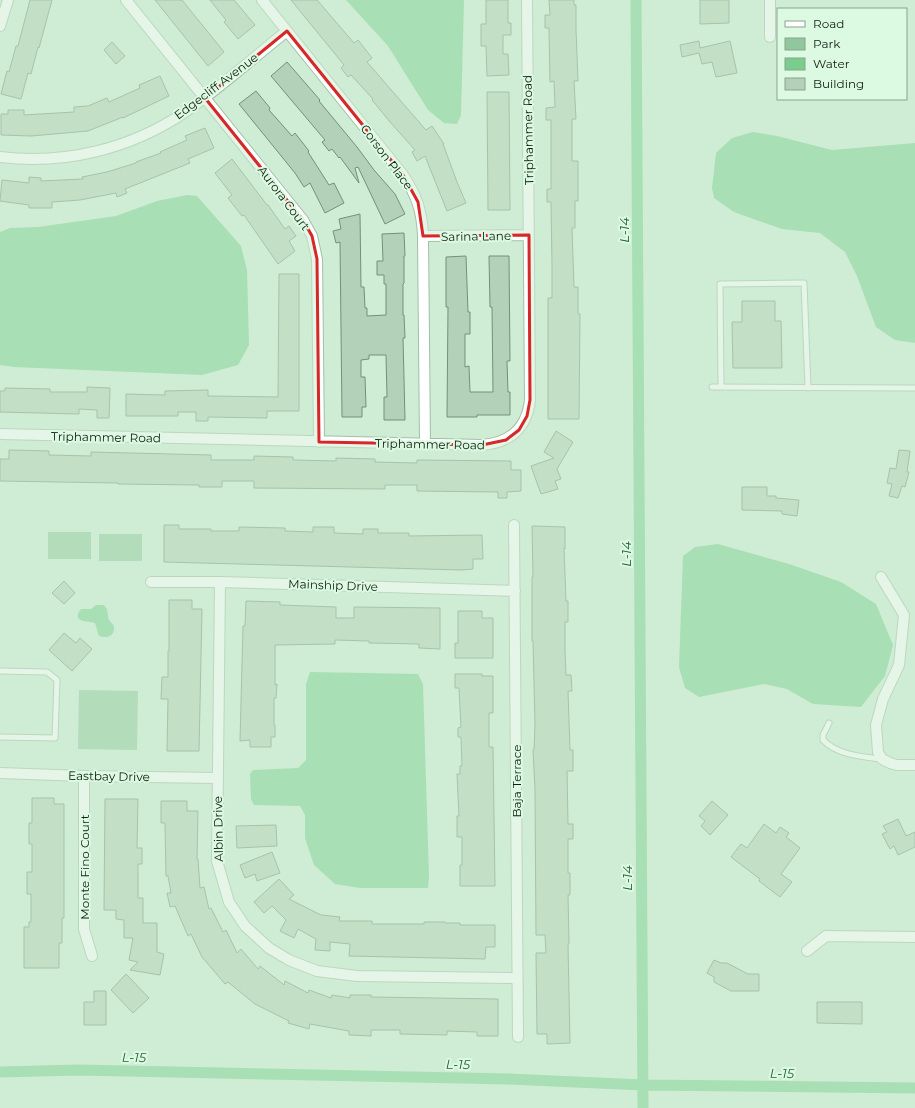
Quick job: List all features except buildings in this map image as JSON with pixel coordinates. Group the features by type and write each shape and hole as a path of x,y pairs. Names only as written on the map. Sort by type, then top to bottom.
{"street":[{"path":"0,26 8,0"},
{"name":"Aurora Court","path":"126,0 303,220 312,236 317,260 319,442"},
{"name":"Corson Place","path":"262,0 403,175 412,188 418,202 422,217 423,236 425,444"},
{"name":"Triphammer Road","path":"0,434 482,446 498,443 513,435 519,430 530,408 527,0"},
{"path":"770,0 770,37"},
{"name":"Edgecliff Avenue","path":"0,157 35,159 64,157 113,147 141,136 184,113 205,98 287,31"},
{"name":"Sarina Lane","path":"423,236 529,235"},
{"name":"Baja Terrace","path":"514,524 518,1037"},
{"path":"881,577 904,615 900,665 883,699 876,725 878,752 882,759 890,763 898,765 915,765"},
{"name":"Mainship Drive","path":"151,582 220,582 514,591"},
{"name":"Albin Drive","path":"220,582 217,861 229,902 245,926 269,948 289,960 317,971 357,976 517,978"},
{"name":"Eastbay Drive","path":"0,773 218,778"},
{"name":"Monte Fino Court","path":"84,776 84,929 92,956"},
{"path":"807,951 826,936 915,937"}],"lane":[{"path":"721,387 720,284 804,283 808,388"},
{"path":"712,387 915,388"},
{"path":"0,671 47,672 57,680 55,738 0,737"},
{"path":"829,723 823,740 827,744 852,754 882,759"}],"highlighted area":[{"path":"287,31 403,175 418,202 423,236 529,235 530,400 527,416 519,430 506,440 482,445 319,442 317,259 312,236 303,220 205,98"}],"green space":[{"path":"48,532 91,532 91,559 48,559"},
{"path":"99,534 142,534 142,561 99,561"},
{"path":"79,690 138,691 137,750 78,749"}],"water":[{"path":"346,0 464,0 461,115 457,124 444,123 428,110 388,46"},
{"path":"753,132 777,136 832,150 915,143 915,343 895,340 876,327 857,276 845,252 820,233 782,229 734,212 714,198 712,188 716,153 732,138"},
{"path":"187,195 197,196 241,246 247,270 249,345 238,365 202,375 14,367 0,365 0,232 10,228 38,227 116,216 157,201"},
{"path":"718,544 789,564 841,582 876,604 893,645 885,676 861,707 813,704 787,689 764,684 699,697 685,688 679,667 683,556 695,547"},
{"path":"96,605 104,605 107,609 109,620 114,626 112,634 108,637 99,636 95,623 79,619 78,617 81,609 91,609"},
{"path":"310,672 418,674 423,684 429,877 428,888 360,888 335,884 314,865 305,838 305,815 300,806 254,805 251,799 250,774 253,770 298,768 306,760 306,684"}],"waterway":[{"name":"L-14","path":"636,0 643,1108"},
{"name":"L-15","path":"0,1072 79,1070 509,1079 643,1085 915,1088"}]}
